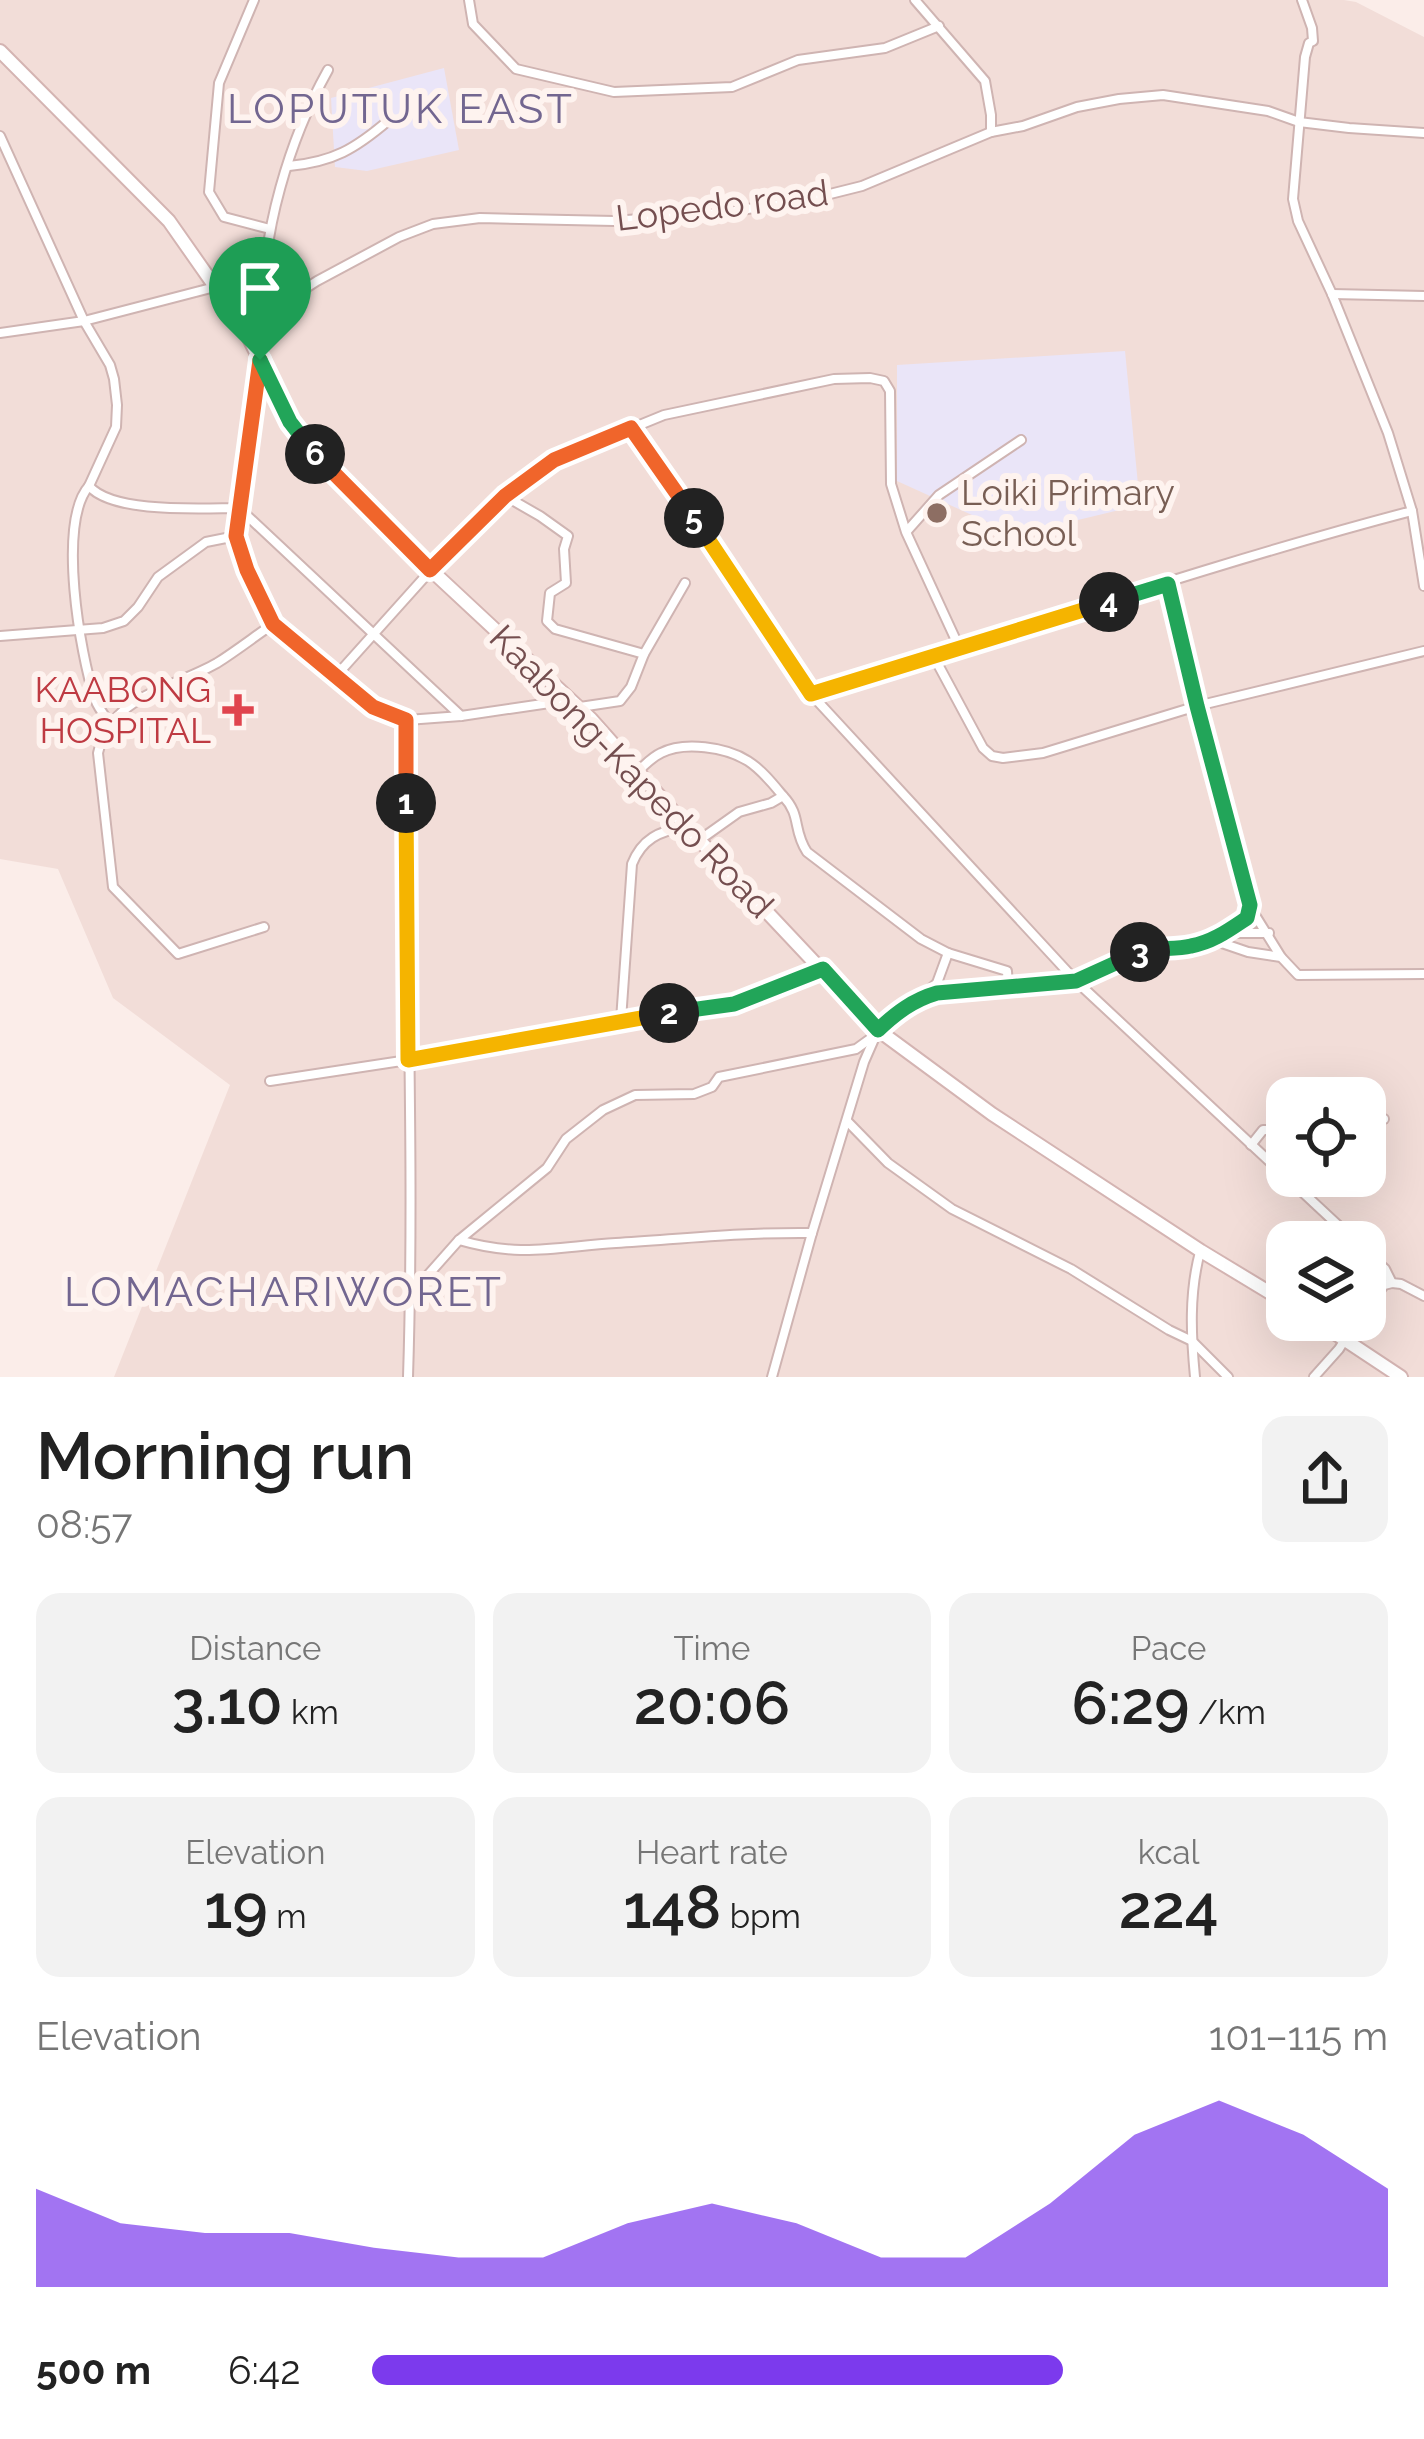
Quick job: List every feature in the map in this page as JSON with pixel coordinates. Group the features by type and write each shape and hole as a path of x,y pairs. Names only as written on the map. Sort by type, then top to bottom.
{"main road":[{"name":"Kaabong-Kapedo Road","path":"0,51 169,221 244,328 290,422 319,460 575,703 877,1032 992,1114 1266,1290"},
{"path":"1350,1341 1401,1377"}],"street":[{"path":"254,0 219,83 208,192 224,217 270,229"},
{"path":"469,0 472,24 516,69 614,92 732,87 798,61 886,48 939,26"},
{"path":"915,0 985,81 991,132"},
{"path":"1302,0 1313,41 1305,57 1293,200 1388,433 1412,512 1424,586"},
{"path":"264,314 270,229 312,99 328,70"},
{"name":"Lopedo road","path":"244,328 317,281 433,224 480,218 614,221 810,199 862,186 991,132 1119,99 1163,95 1268,111 1299,122 1424,133"},
{"path":"289,166 332,159 389,120"},
{"path":"0,136 84,321 110,365 116,427 81,494 72,549 79,630 96,704 110,723"},
{"path":"0,333 84,321 217,287"},
{"path":"1332,294 1424,296"},
{"path":"260,360 236,536 247,570 273,624 373,707 406,720 620,700 686,583"},
{"path":"335,677 430,570 505,496 554,460 664,415 834,379 884,381 890,391 891,484 906,532 960,649"},
{"path":"631,428 811,694 1076,981 1266,1159"},
{"path":"906,532 939,495 1021,440"},
{"path":"89,486 94,493 121,502 239,508 461,716"},
{"path":"505,496 568,536 566,583 550,593 547,621 555,629 644,654"},
{"path":"811,694 1281,545 1412,512"},
{"path":"0,635 103,628 124,621 158,577 206,542 236,536"},
{"path":"1168,584 1254,916 1298,975 1424,974"},
{"path":"263,927 178,954 113,887 98,753 102,735 129,704 218,662 273,624"},
{"path":"934,657 983,748 1003,758 1043,753 1197,706 1424,651"},
{"path":"406,720 408,1377"},
{"path":"638,772 666,750 684,747 720,750 748,761 794,808 798,837 807,852 921,938 948,953 1006,971 1008,988"},
{"path":"701,839 739,812 783,796"},
{"path":"621,1020 632,864 653,836 687,826"},
{"path":"411,1294 459,1240 547,1168 566,1139 620,1101 649,1093 694,1094 712,1087 719,1077 856,1049 898,1011 937,993 1076,981 1149,949 1184,948 1213,940 1247,918 1250,905"},
{"path":"1225,933 1269,933"},
{"path":"1213,940 1281,957"},
{"path":"921,998 937,983 948,953"},
{"path":"270,1081 734,1004 823,969"},
{"path":"772,1377 812,1233 877,1032"},
{"path":"847,1121 888,1162 952,1209 1071,1269 1192,1340 1228,1377"},
{"path":"1251,1145 1266,1130"},
{"path":"1308,1197 1333,1221"},
{"path":"459,1240 534,1252 733,1234 812,1233"},
{"path":"1195,1377 1193,1278 1201,1251"},
{"path":"1386,1271 1392,1283"},
{"path":"1386,1285 1401,1284 1424,1297"},
{"path":"1314,1377 1342,1341"}],"shaded area":[{"path":"0,0 1344,0 1424,37 1424,1377 114,1377 230,1085 113,998 58,869 0,859"},
{"path":"444,68 459,150 367,171 335,167 331,98"},
{"name":"Loiki Primary School","path":"1125,351 1140,505 1016,535 897,481 897,365"}],"place":[{"name":"Loiki Primary School","path":"937,513"},
{"name":"KAABONG HOSPITAL","path":"238,710"}],"district":[{"name":"LOPUTUK EAST","path":"401,108"},
{"name":"LOMACHARIWORET","path":"284,1291"}],"route":[{"path":"260,360 290,422 319,460 430,570 505,496 554,460 631,428 811,694 1168,584 1242,870 1250,905 1247,918 1213,940 1184,948 1149,949 1076,981 937,993 898,1011 878,1030 823,969 734,1004 408,1060 406,720 373,707 273,624 247,570 236,536 260,360"}]}
